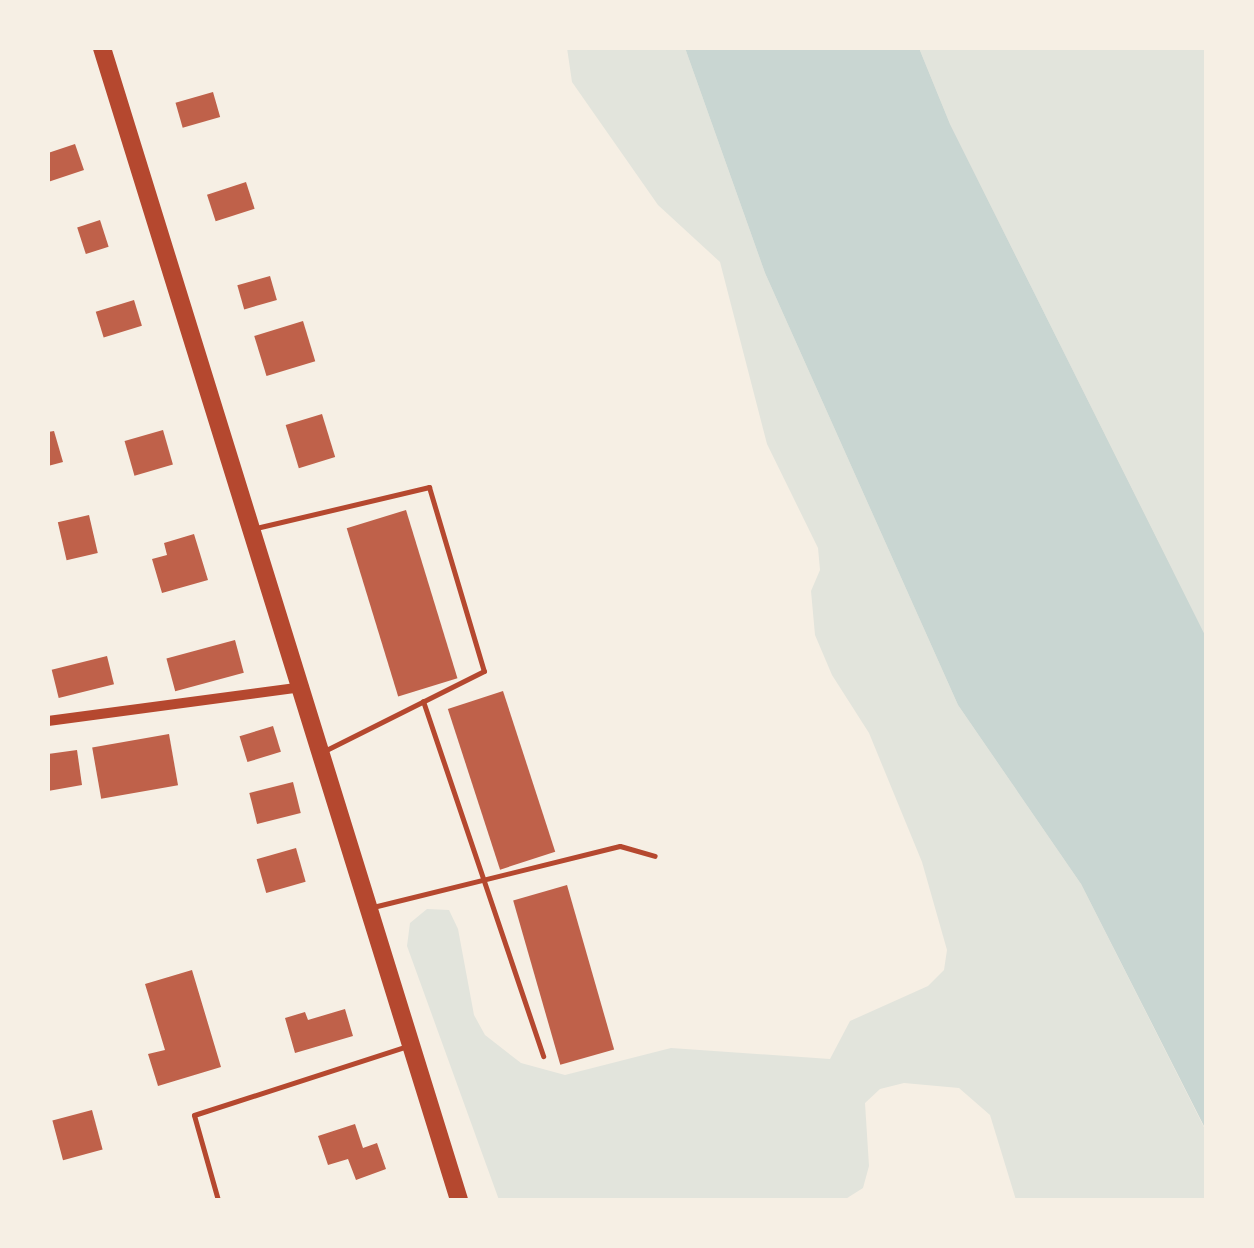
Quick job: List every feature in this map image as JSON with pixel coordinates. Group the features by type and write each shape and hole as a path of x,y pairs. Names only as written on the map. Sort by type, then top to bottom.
{"main road":[{"path":"102,48 256,528 459,1200"}],"street":[{"path":"48,721 304,687"}],"lane":[{"path":"256,528 429,487 484,671 324,752"},
{"path":"423,701 488,880 543,1056"},
{"path":"372,907 620,846 655,856"},
{"path":"218,1200 194,1114 414,1043"}],"shaded area":[{"path":"567,48 685,48 765,273 958,705 1081,884 1206,1131 1206,1200 1016,1200 990,1115 959,1088 904,1083 880,1089 865,1103 869,1166 863,1188 844,1200 499,1200 407,946 410,923 427,909 449,910 458,929 474,1015 485,1035 521,1063 565,1075 671,1048 830,1059 850,1021 928,986 944,970 947,950 922,862 869,733 832,675 815,635 811,591 820,570 818,548 767,444 720,262 658,205 572,82"},
{"path":"685,48 919,48 950,124 1206,637 1206,1130 1081,884 958,705 765,273"},
{"path":"919,48 1206,48 1206,637 950,124"}],"building":[{"path":"213,92 220,117 183,128 176,103"},
{"path":"75,144 84,170 48,182 48,153"},
{"path":"246,182 255,209 216,221 207,195"},
{"path":"100,220 109,247 86,254 77,227"},
{"path":"270,276 277,300 244,309 237,285"},
{"path":"134,300 142,326 104,338 96,312"},
{"path":"303,321 315,361 267,376 254,336"},
{"path":"322,414 335,457 299,468 286,425"},
{"path":"163,430 173,465 134,476 125,441"},
{"path":"54,431 63,462 48,466 48,432"},
{"path":"406,510 457,678 398,696 347,528"},
{"path":"89,515 98,553 67,560 58,522"},
{"path":"194,534 208,580 162,593 152,559 167,555 164,543"},
{"path":"235,640 244,673 175,691 166,658"},
{"path":"107,656 114,684 59,698 52,670"},
{"path":"503,691 555,852 500,870 448,709"},
{"path":"273,726 281,752 247,762 240,736"},
{"path":"169,734 178,785 101,799 92,748"},
{"path":"77,750 82,785 48,791 48,754"},
{"path":"293,782 301,813 257,824 249,793"},
{"path":"296,848 306,882 266,893 257,859"},
{"path":"567,885 614,1049 560,1065 513,900"},
{"path":"192,970 221,1067 158,1086 148,1054 165,1050 145,984"},
{"path":"345,1009 353,1036 295,1053 285,1018 305,1012 308,1020"},
{"path":"92,1110 103,1150 63,1160 52,1121"},
{"path":"355,1124 363,1148 377,1143 386,1169 356,1180 348,1159 328,1165 318,1136"}]}
